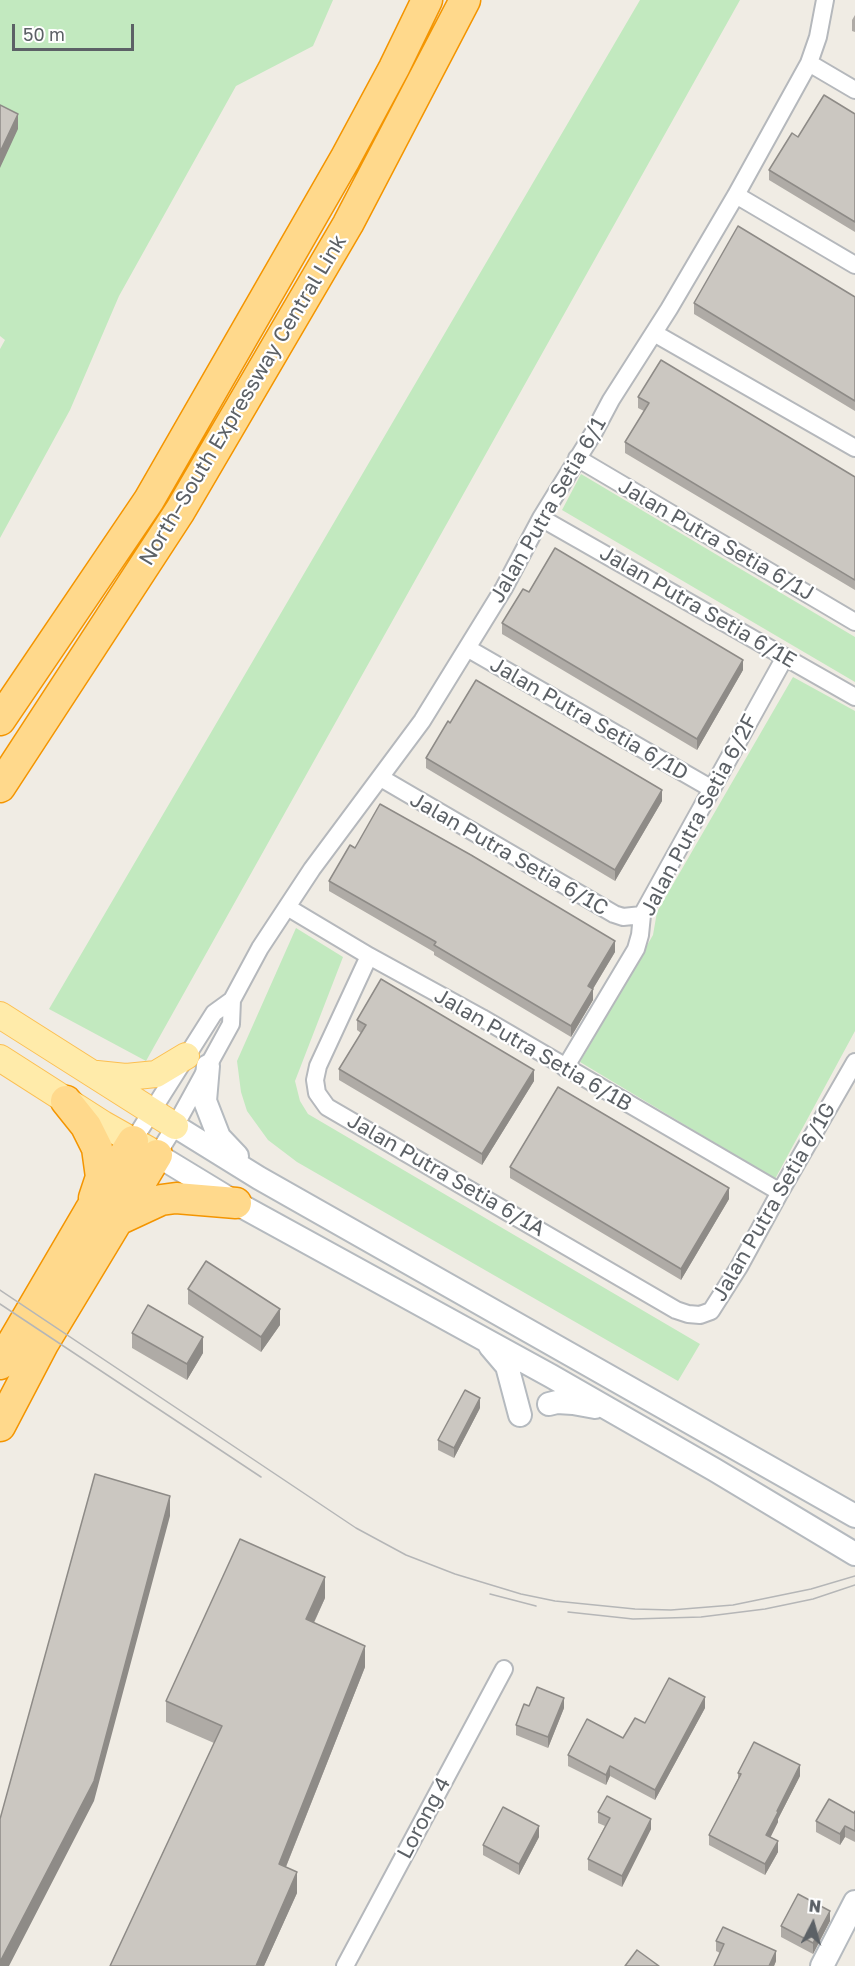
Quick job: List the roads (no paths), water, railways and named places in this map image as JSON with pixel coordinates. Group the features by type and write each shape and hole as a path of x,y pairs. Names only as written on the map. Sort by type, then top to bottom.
{"highway":[{"name":"North–South Expressway Central Link","path":"0,720 149,500 345,159 394,68 427,0"},
{"name":"North–South Expressway Central Link","path":"0,787 180,511 348,224 465,0"},
{"path":"66,1101 86,1126 100,1163 101,1177 89,1212"},
{"path":"0,1364 89,1212 145,1148"},
{"path":"0,1426 43,1344 118,1220 145,1148"},
{"path":"118,1220 161,1200 176,1198 236,1203"}],"main road":[{"path":"0,1015 259,1178 855,1516"},
{"path":"0,1058 103,1124 236,1203 551,1376 855,1554"},
{"path":"93,1074 126,1077 156,1074 197,1061 205,1101 219,1137 259,1178"},
{"path":"537,1335 551,1376"},
{"path":"486,1340 507,1366 520,1415"},
{"path":"551,1376 573,1370 598,1369"},
{"path":"549,1404 573,1402 611,1411"},
{"path":"822,1966 855,1902"}],"street":[{"name":"Jalan Putra Setia 6/1","path":"232,1000 260,948 287,906 422,721 504,588 541,518 736,195 809,63 818,37 825,0"},
{"path":"809,63 855,90"},
{"path":"736,195 855,265"},
{"path":"654,333 855,448"},
{"name":"Jalan Putra Setia 6/1J","path":"577,458 855,622"},
{"name":"Jalan Putra Setia 6/1E","path":"541,518 855,697"},
{"name":"Jalan Putra Setia 6/1D","path":"466,648 712,789"},
{"name":"Jalan Putra Setia 6/2F","path":"565,1068 636,949 642,915 785,657"},
{"name":"Jalan Putra Setia 6/1C","path":"381,778 614,914 642,915"},
{"name":"Jalan Putra Setia 6/1B","path":"287,906 369,956 482,1018 780,1192"},
{"name":"Jalan Putra Setia 6/1A","path":"369,956 318,1066 315,1080 317,1093 327,1107 676,1310 700,1315 711,1311"},
{"path":"145,1148 175,1126 214,1013 232,1000"},
{"path":"145,1148 152,1111 231,1024 232,1000"},
{"name":"Jalan Putra Setia 6/1G","path":"711,1311 739,1267 855,1062"},
{"name":"Lorong 4","path":"345,1966 504,1669"}],"tram line":[{"path":"0,1290 356,1528 406,1555 455,1574 521,1594 555,1601 671,1610 733,1605 811,1589 855,1576"},
{"path":"0,1304 261,1477"},
{"path":"568,1612 633,1619 701,1617 765,1609 813,1599 855,1585"},
{"path":"490,1594 536,1606"}]}
